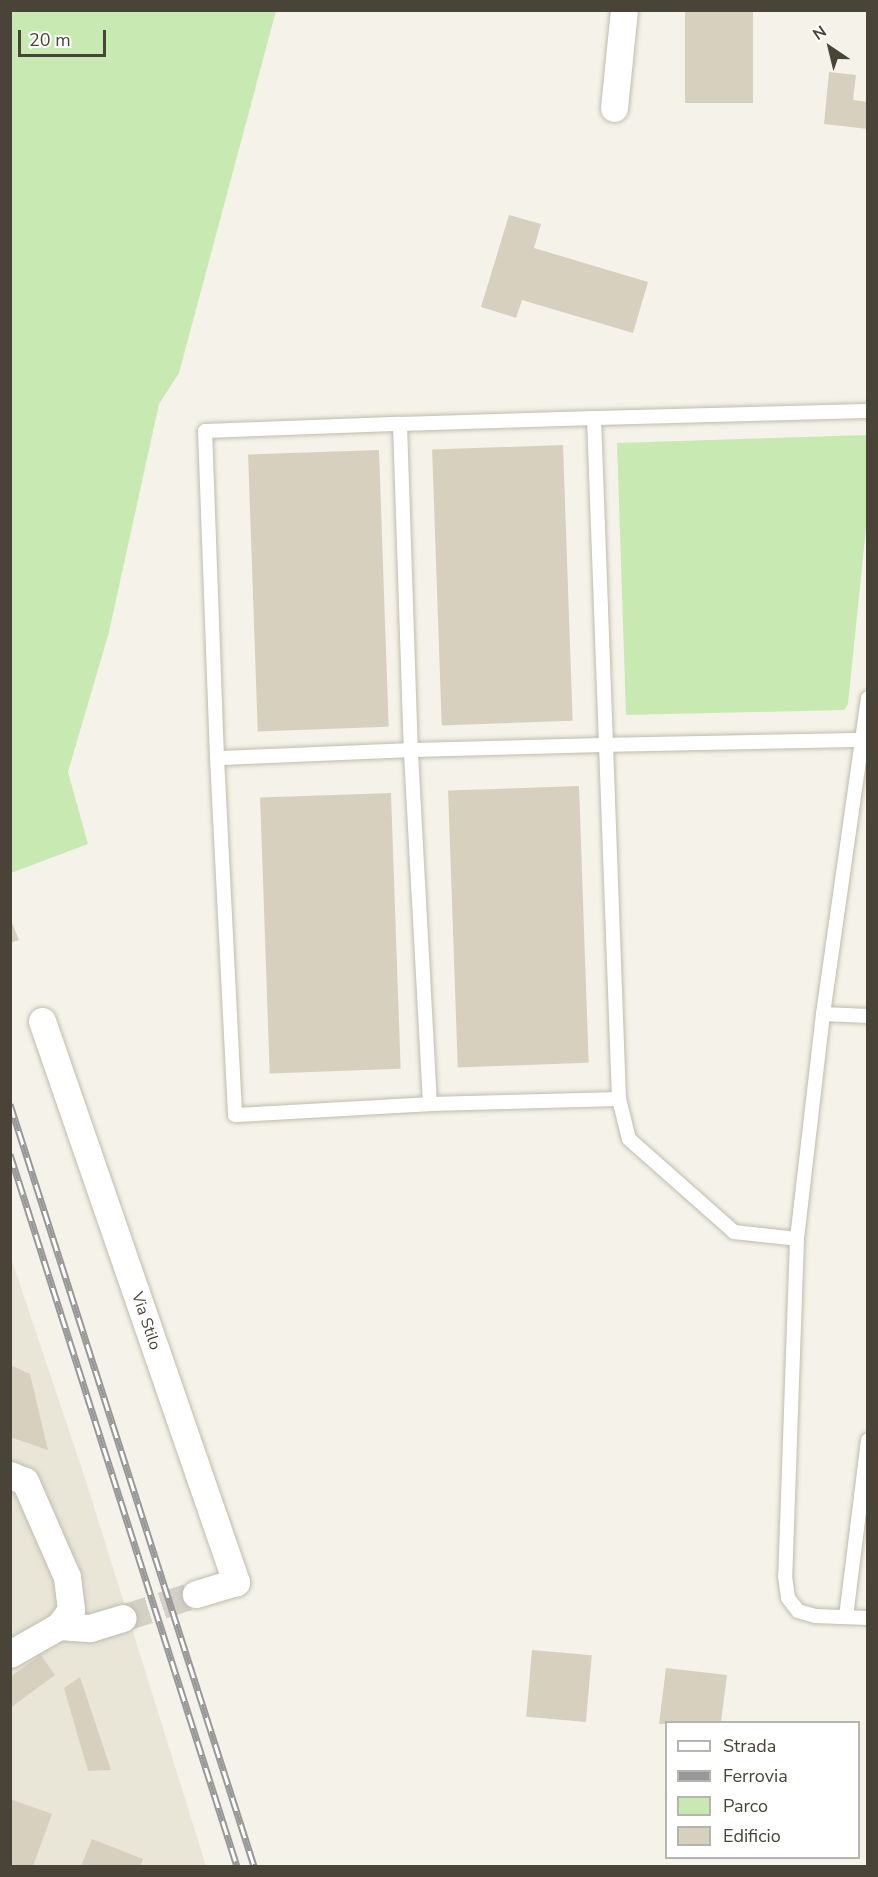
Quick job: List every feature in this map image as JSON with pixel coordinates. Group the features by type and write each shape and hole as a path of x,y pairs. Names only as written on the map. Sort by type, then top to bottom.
{"street":[{"path":"614,108 624,10"},
{"name":"Via Stilo","path":"42,1021 236,1582 195,1594"},
{"path":"10,1475 25,1481 67,1577 71,1610 59,1626 10,1654"},
{"path":"59,1626 90,1628 123,1618"}],"lane":[{"path":"619,1099 430,1104 236,1115 217,758 205,432 400,424 867,411"},
{"path":"594,418 619,1099 628,1139 734,1232 797,1239"},
{"path":"400,424 411,750 430,1104"},
{"path":"867,698 823,1014 797,1239 786,1588 792,1605 798,1611 814,1616 867,1618"},
{"path":"217,758 411,750 862,740"},
{"path":"823,1014 867,1016"},
{"path":"846,1617 867,1440"}],"shaded area":[{"path":"10,1255 85,1478 206,1866 11,1866"}],"green space":[{"path":"11,10 276,11 179,373 159,404 109,632 68,772 88,844 11,873"},
{"path":"867,435 867,518 848,704 844,710 626,715 617,443"}],"building":[{"path":"685,10 753,10 753,103 685,103"},
{"path":"829,72 856,75 853,100 868,102 868,129 824,124"},
{"path":"509,215 541,224 534,248 648,282 633,333 522,300 516,318 481,307"},
{"path":"563,445 573,721 442,725 432,450"},
{"path":"379,450 389,727 258,731 248,455"},
{"path":"579,786 589,1063 458,1067 448,791"},
{"path":"391,793 401,1069 270,1073 260,798"},
{"path":"10,918 19,940 10,943"},
{"path":"10,1365 30,1374 48,1450 10,1437"},
{"path":"532,1650 592,1655 586,1722 526,1717"},
{"path":"41,1655 55,1675 10,1708 10,1677"},
{"path":"666,1668 727,1675 721,1721 665,1721 665,1724 659,1724"},
{"path":"80,1677 111,1770 88,1771 64,1688"},
{"path":"10,1799 52,1814 33,1866 10,1866"},
{"path":"92,1839 143,1859 140,1866 81,1866"}],"tunnel":[{"path":"123,1618 196,1594"}],"railway":[{"path":"10,1104 254,1866"},
{"path":"10,1154 237,1866"}]}
